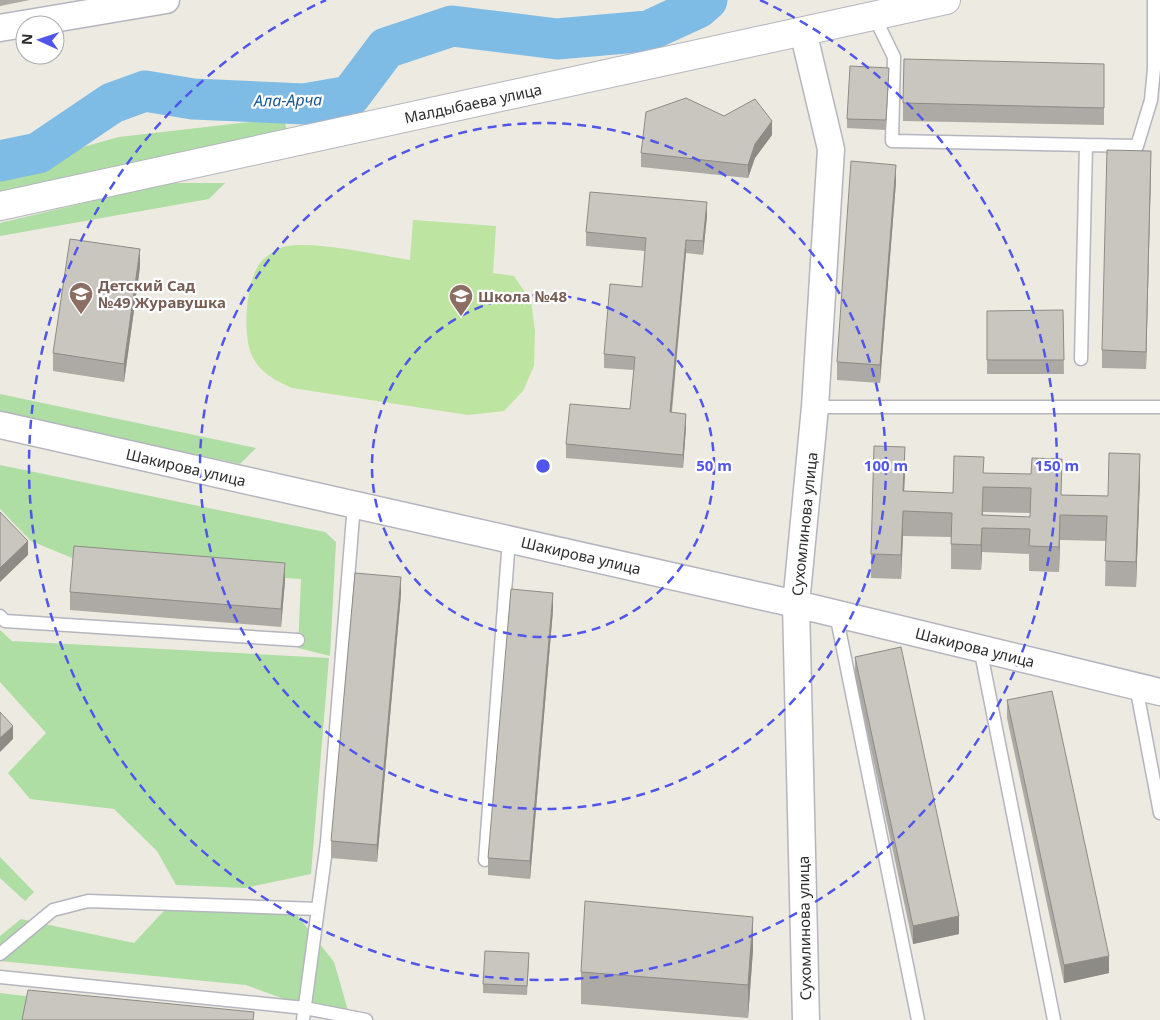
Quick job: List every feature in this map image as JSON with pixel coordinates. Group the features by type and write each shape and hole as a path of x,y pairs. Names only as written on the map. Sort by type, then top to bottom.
{"street":[{"path":"0,28 166,0"},
{"name":"Малдыбаева улица","path":"0,206 946,0"},
{"name":"Сухомлинова улица","path":"803,31 831,149 815,407 796,604 806,1020"},
{"name":"Шакирова улица","path":"0,425 796,604 1148,689"}],"lane":[{"path":"874,16 894,57 892,141 1137,146 1151,100 1157,69 1154,0"},
{"path":"1151,100 1160,112"},
{"path":"1081,359 1086,145"},
{"path":"815,407 1160,407"},
{"path":"304,1014 327,842 354,504"},
{"path":"485,860 509,539"},
{"path":"836,614 918,1020"},
{"path":"0,616 6,621 298,640"},
{"path":"980,648 1054,1020"},
{"path":"1148,689 1160,813"},
{"path":"0,954 53,910 88,901 318,909"},
{"path":"0,977 366,1020"}],"green space":[{"path":"284,118 287,131 0,193 0,170 119,137"},
{"path":"168,183 225,183 209,199 0,236 0,223"},
{"path":"413,220 496,226 493,273 514,276 531,301 535,331 534,366 523,391 504,411 468,415 292,388 274,379 259,367 249,347 246,322 251,283 263,259 278,249 304,245 342,248 410,260"},
{"path":"0,394 256,448 240,464 0,413"},
{"path":"0,465 325,532 336,542 330,656 298,648 301,579 89,565 31,541 0,509"},
{"path":"0,630 12,641 329,658 311,874 245,888 176,885 157,851 114,809 30,799 8,773 46,733 0,682"},
{"path":"0,857 34,892 25,901 0,878"},
{"path":"175,899 297,915 334,962 349,1014 284,999 246,985 0,961 0,936 21,919 134,943"},
{"path":"0,993 41,998 36,1020 0,1020"}],"building":[{"path":"904,59 1104,64 1104,108 903,103"},
{"path":"850,66 889,68 886,120 847,119"},
{"path":"686,98 724,116 755,99 772,121 755,144 748,165 641,153 646,112"},
{"path":"1107,150 1151,151 1146,352 1102,350"},
{"path":"851,161 896,165 880,365 837,362"},
{"path":"590,192 707,202 703,241 686,240 670,412 686,414 683,455 566,444 570,404 630,409 635,357 604,354 610,284 642,287 646,238 586,232"},
{"path":"70,239 140,249 124,364 53,353"},
{"path":"1063,310 1064,360 987,360 987,311"},
{"path":"874,446 905,447 903,491 953,493 954,456 984,457 983,473 1031,474 1032,458 1062,459 1061,495 1108,496 1109,453 1140,454 1136,562 1105,561 1107,516 1060,515 1059,547 1029,546 1030,529 982,528 981,545 951,544 952,513 903,511 901,555 871,554","holes":["983,487 1031,488 1030,517 982,515"]},
{"path":"0,512 28,541 0,568"},
{"path":"74,546 285,563 281,609 70,592"},
{"path":"355,573 401,577 377,845 331,841"},
{"path":"511,589 553,593 530,861 488,858"},
{"path":"901,647 959,916 913,926 855,657"},
{"path":"1052,691 1109,956 1064,965 1007,700"},
{"path":"0,712 13,726 0,738"},
{"path":"585,901 753,917 748,985 581,972"},
{"path":"485,951 529,953 527,986 483,984"},
{"path":"28,990 254,1012 253,1020 22,1020"}],"waterway":[{"name":"Ала-Арча","path":"0,161 38,153 112,103 145,91 193,99 304,104 350,96 386,48 452,26 557,39 648,31 698,8 707,0"}],"place":[{"name":"Детский Сад №49 Журавушка","path":"81,315"},
{"name":"Школа №48","path":"461,317"}]}
